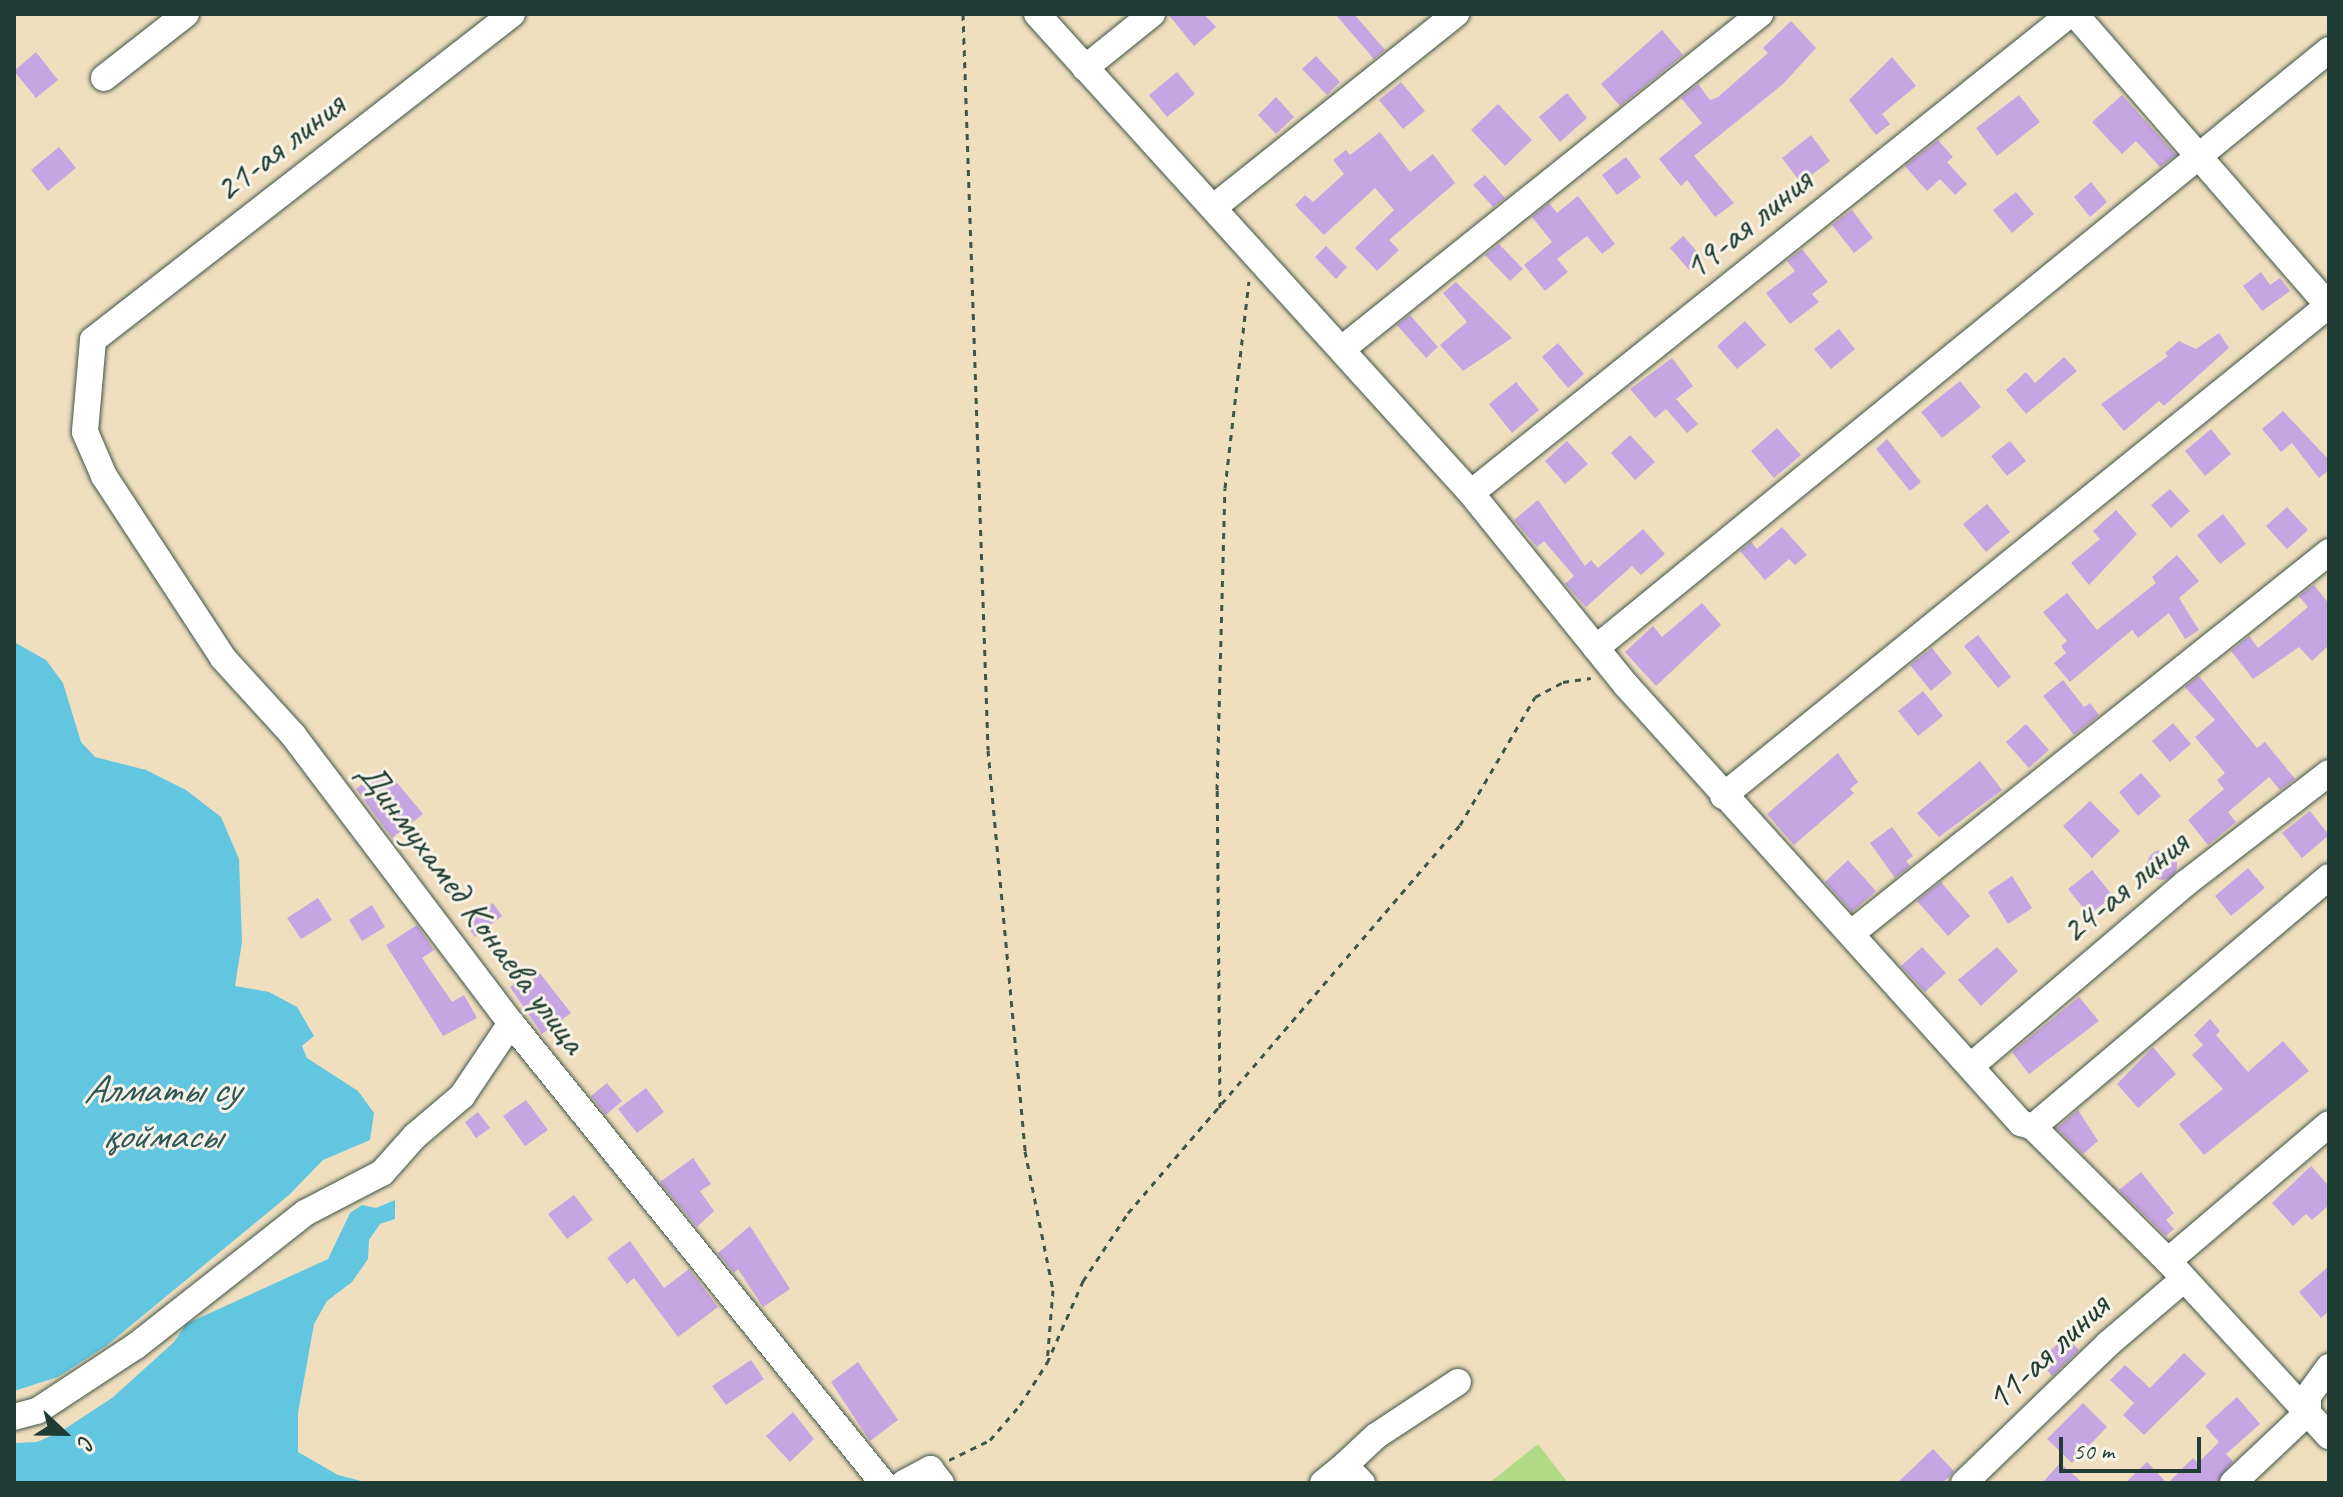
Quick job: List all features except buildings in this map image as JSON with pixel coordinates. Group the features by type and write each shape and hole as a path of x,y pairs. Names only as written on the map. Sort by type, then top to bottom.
{"street":[{"path":"104,78 186,14"},
{"name":"21-ая линия","path":"93,340 512,14"},
{"path":"1037,14 1471,493 1626,685 1723,796 1853,932 2012,1116 2033,1127 2176,1270 2329,1436"},
{"path":"1085,68 1152,14"},
{"path":"1214,207 1456,14"},
{"path":"1342,349 1760,14"},
{"path":"1723,796 2329,305 2073,14"},
{"name":"19-ая линия","path":"1471,493 2073,14"},
{"path":"1596,648 2329,50"},
{"name":"Динмухамед Конаева улица","path":"93,340 85,432 104,476 223,658 293,735 511,1023 883,1483"},
{"path":"1853,932 2329,552"},
{"name":"24-ая линия","path":"1971,1066 2186,883 2329,773"},
{"path":"2033,1127 2329,877"},
{"path":"14,1417 37,1411 136,1346 305,1213 382,1173 415,1136 462,1096 511,1023"},
{"name":"11-ая линия","path":"1964,1483 2108,1344 2176,1270 2329,1124"},
{"path":"2233,1483 2308,1412 2308,1396 2329,1367"},
{"path":"1323,1483 1353,1474 1376,1436 1458,1382"},
{"path":"904,1483 935,1476"}],"path":[{"path":"963,14 988,750 1025,1151 1053,1290 1047,1363"},
{"path":"1220,1108 1217,790 1225,488 1252,249"},
{"path":"935,1476 990,1440 1047,1363 1083,1281 1128,1213 1460,825 1535,697 1579,680 1612,679 1626,685"}],"green space":[{"path":"1538,1444 1568,1483 1489,1483"}],"water":[{"name":"Алматы су қоймасы","path":"14,642 46,660 63,683 81,742 95,757 146,770 186,790 221,817 239,859 242,942 235,986 269,992 297,1007 314,1036 302,1046 307,1058 358,1091 374,1113 370,1140 323,1160 289,1195 106,1346 58,1377 14,1391"},
{"path":"395,1200 395,1219 380,1224 369,1240 368,1259 352,1282 327,1301 314,1324 298,1413 298,1452 338,1475 369,1483 14,1483 14,1443 37,1442 60,1432 112,1398 174,1342 186,1324 328,1259 350,1213 362,1205 376,1208"}]}
